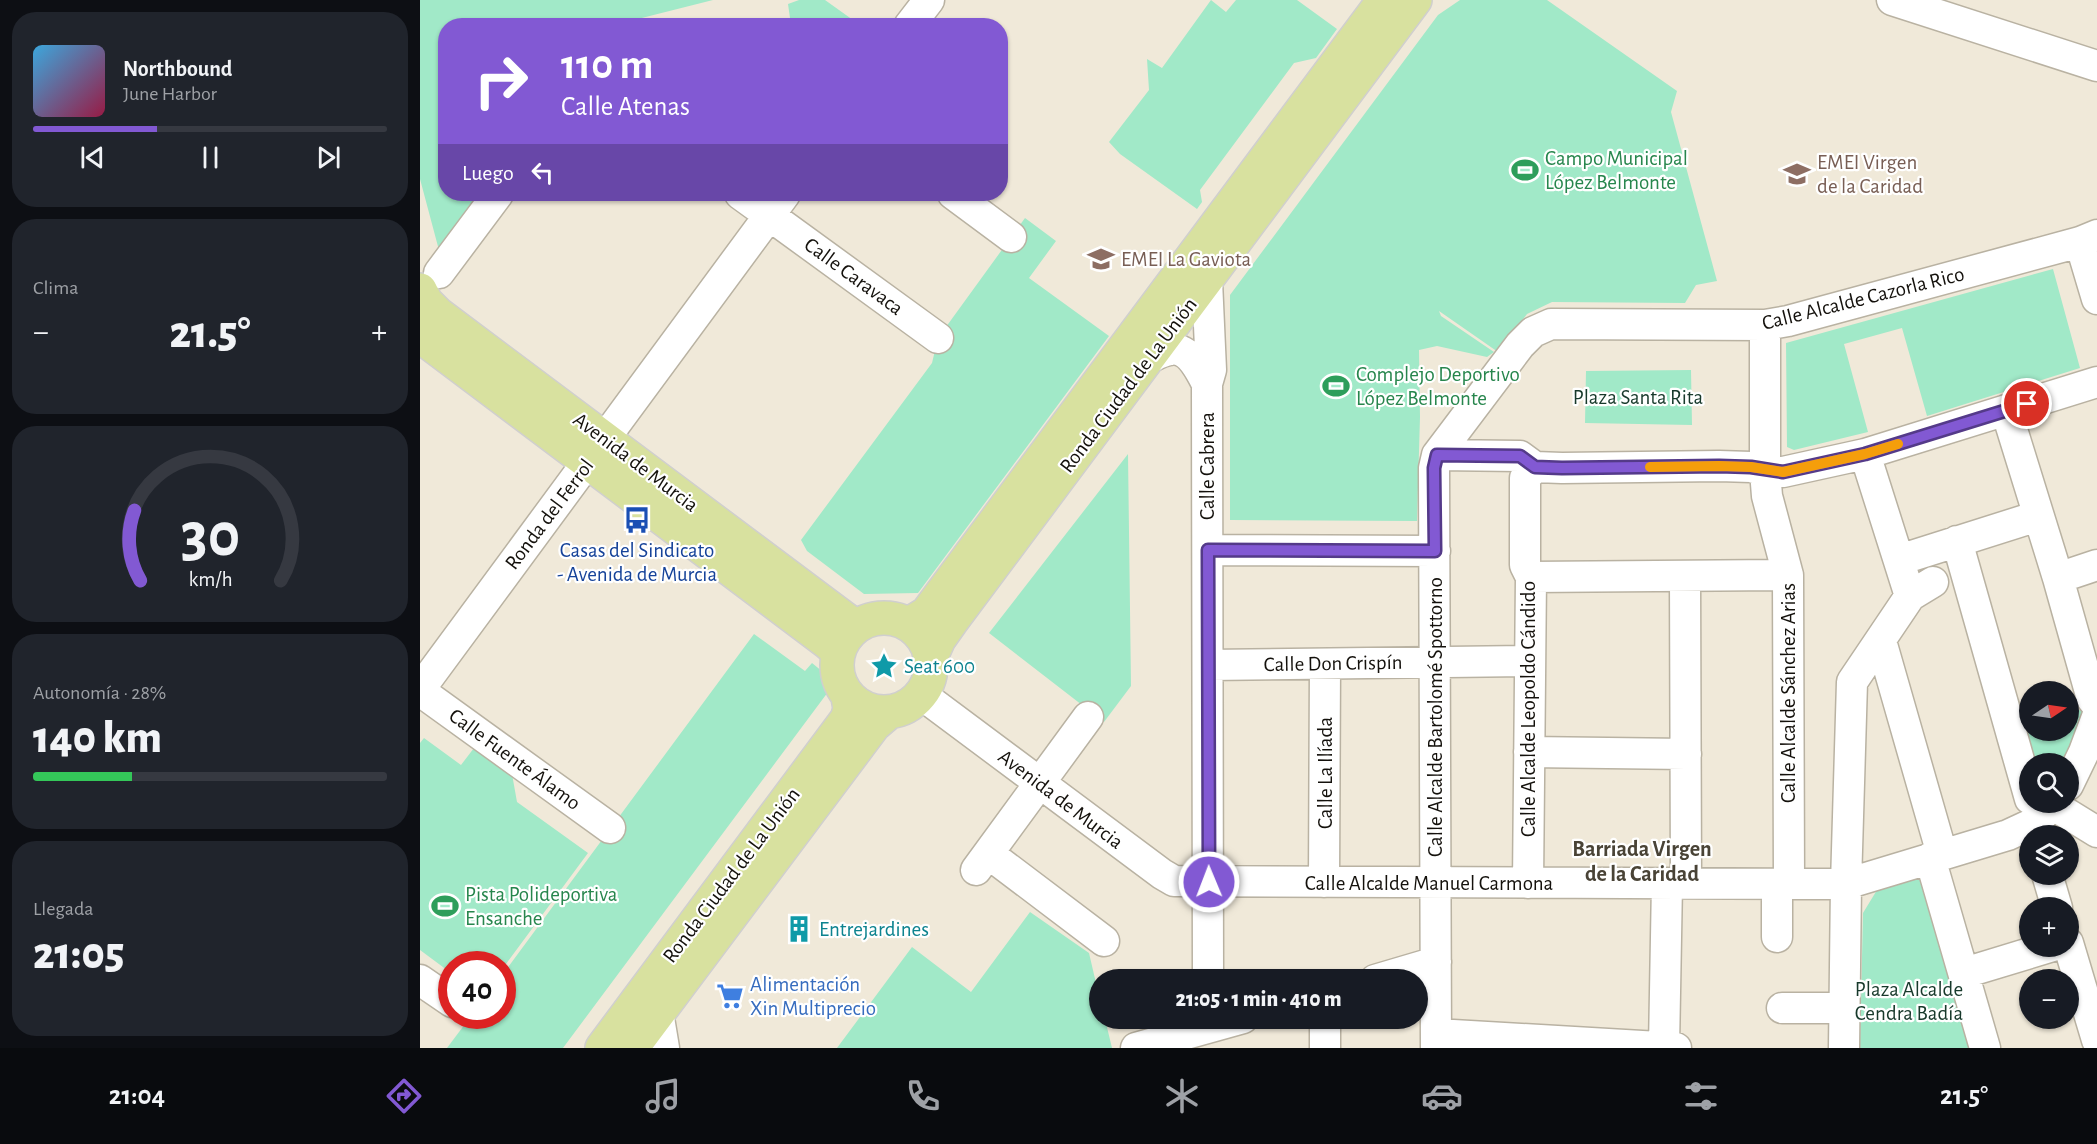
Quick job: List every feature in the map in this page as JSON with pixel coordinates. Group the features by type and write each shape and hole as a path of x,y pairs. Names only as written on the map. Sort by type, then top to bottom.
{"main road":[{"name":"Ronda Ciudad de La Unión","path":"909,624 927,613 1384,0"},
{"name":"Ronda Ciudad de La Unión","path":"931,657 939,639 951,622 1416,0"},
{"name":"Avenida de Murcia","path":"430,282 426,302 438,314 596,450 827,642 837,654"},
{"name":"Avenida de Murcia","path":"420,336 596,450 852,624 859,625"},
{"path":"884,617 909,624 927,644 931,657 928,683 922,695 907,707 888,713 873,712 860,706 848,697 838,677 837,654 842,643 859,625 871,619 884,617"},
{"name":"Ronda Ciudad de La Unión","path":"602,1048 847,720 850,709 848,697"},
{"name":"Ronda Ciudad de La Unión","path":"632,1048 874,725 888,713"}],"street":[{"path":"915,18 928,0"},
{"path":"1892,0 2097,66"},
{"path":"430,282 493,201"},
{"path":"962,201 1011,237"},
{"name":"Calle Caravaca","path":"777,204 938,338"},
{"name":"Ronda del Ferrol","path":"420,690 777,204"},
{"path":"2088,239 2097,299"},
{"name":"Calle Alcalde Cazorla Rico","path":"1437,455 1521,345 1533,332 1551,324 1765,325 1788,321 2088,239"},
{"name":"Calle Cabrera","path":"1207,281 1211,370 1207,384 1208,969"},
{"name":"Calle Alcalde Sánchez Arias","path":"1765,325 1767,496 1788,575 1783,884 1777,937"},
{"path":"1147,359 1168,350 1179,350 1194,363 1207,384"},
{"path":"1437,455 1527,461 1562,468 1719,466 1751,467 1783,472 1865,454 2097,382"},
{"path":"2006,410 2058,578 2092,699 2097,705"},
{"path":"1844,1048 1852,682 1921,589 1899,560 1865,454"},
{"name":"Calle Alcalde Bartolomé Spottorno","path":"1436,1041 1434,468 1437,455"},
{"name":"Calle Alcalde Leopoldo Cándido","path":"1527,461 1525,565 1532,577 1529,661 1528,883"},
{"path":"1899,560 2038,516"},
{"path":"1957,542 2028,753"},
{"path":"1208,550 1435,551"},
{"path":"2058,578 2097,565"},
{"path":"1532,577 1788,575"},
{"path":"1436,1041 1670,1047 1676,883 1686,754 1685,577"},
{"path":"1881,641 1985,1048"},
{"name":"Calle Don Crispín","path":"1208,665 1529,661"},
{"name":"Calle La Ilíada","path":"1324,882 1325,664"},
{"name":"Calle Fuente Álamo","path":"420,690 610,828"},
{"name":"Avenida de Murcia","path":"922,695 1162,874 1174,881 1209,882"},
{"path":"1088,717 983,862 1104,940"},
{"path":"2079,759 2084,752 2097,717"},
{"path":"1528,752 1686,754"},
{"name":"Calle Alcalde Manuel Carmona","path":"1209,882 1846,884 2008,835 2033,813"},
{"path":"2063,813 2097,832"},
{"path":"1964,973 2019,956"},
{"path":"2072,957 2097,1042 2084,1048"},
{"path":"1412,969 1436,962"},
{"path":"420,980 438,992"},
{"path":"1782,1008 1845,1008"},
{"path":"658,1012 664,1048"},
{"path":"1325,1029 1325,1048"},
{"path":"1136,1048 1208,1032"}],"green space":[{"path":"420,0 713,0 642,18 438,18 438,201 479,201 440,254 420,179"},
{"path":"799,0 825,0 850,18 790,18 788,4"},
{"path":"1211,0 1226,12 1236,0 1297,0 1337,29 1316,58 1294,63 1200,190 1202,202 1197,209 1120,154 1109,142 1149,90 1147,59 1162,68"},
{"path":"1460,0 1547,0 1677,91 1671,112 1717,281 1696,285 1685,303 1552,302 1527,314 1498,352 1439,311 1441,316 1494,352 1487,357 1437,346 1419,350 1417,521 1230,520 1230,295 1438,15"},
{"path":"1025,218 1056,241 1029,278 1109,336 918,593 864,594 807,551 801,540 932,363 938,338"},
{"path":"2053,269 2080,368 1927,416 1902,328 1844,344 1868,432 1794,450 1787,447 1786,343"},
{"name":"Plaza Santa Rita","path":"1691,370 1692,425 1585,423 1586,371"},
{"path":"1128,454 1131,686 1104,722 989,633"},
{"path":"754,634 805,671 812,663 823,672 828,692 563,1048 447,1048 461,1029 516,1029 516,956"},
{"path":"2079,710 2085,711 2079,725"},
{"path":"424,738 461,765 474,748 512,774 517,802 588,853 516,951 438,951 438,963 420,950 420,743"},
{"path":"2024,741 2072,741 2067,753 2027,753"},
{"name":"Plaza Alcalde Cendra Badía","path":"1920,878 1972,1048 1860,1048 1863,913 1877,890"},
{"path":"1030,912 1089,953 1093,969 1089,969 1089,1029 1107,1029 1112,1048 837,1048 912,947 971,992"}],"slow traffic":[{"path":"1650,467 1751,467 1783,472 1865,454 1898,444"}],"place":[{"name":"Campo Municipal López Belmonte","path":"1525,170"},
{"name":"EMEI Virgen de la Caridad","path":"1797,174"},
{"name":"EMEI La Gaviota","path":"1101,259"},
{"name":"Complejo Deportivo López Belmonte","path":"1336,386"},
{"name":"Casas del Sindicato - Avenida de Murcia","path":"637,520"},
{"name":"Seat 600","path":"884,666"},
{"name":"Pista Polideportiva Ensanche","path":"445,906"},
{"name":"Entrejardines","path":"799,929"},
{"name":"Alimentación Xin Multiprecio","path":"730,996"}],"district":[{"name":"Barriada Virgen de la Caridad","path":"1642,860"}],"route":[{"path":"1209,882 1208,550 1435,551 1434,468 1437,455 1520,456 1535,467 1719,466 1751,467 1783,472 1865,454 2027,404"}]}
